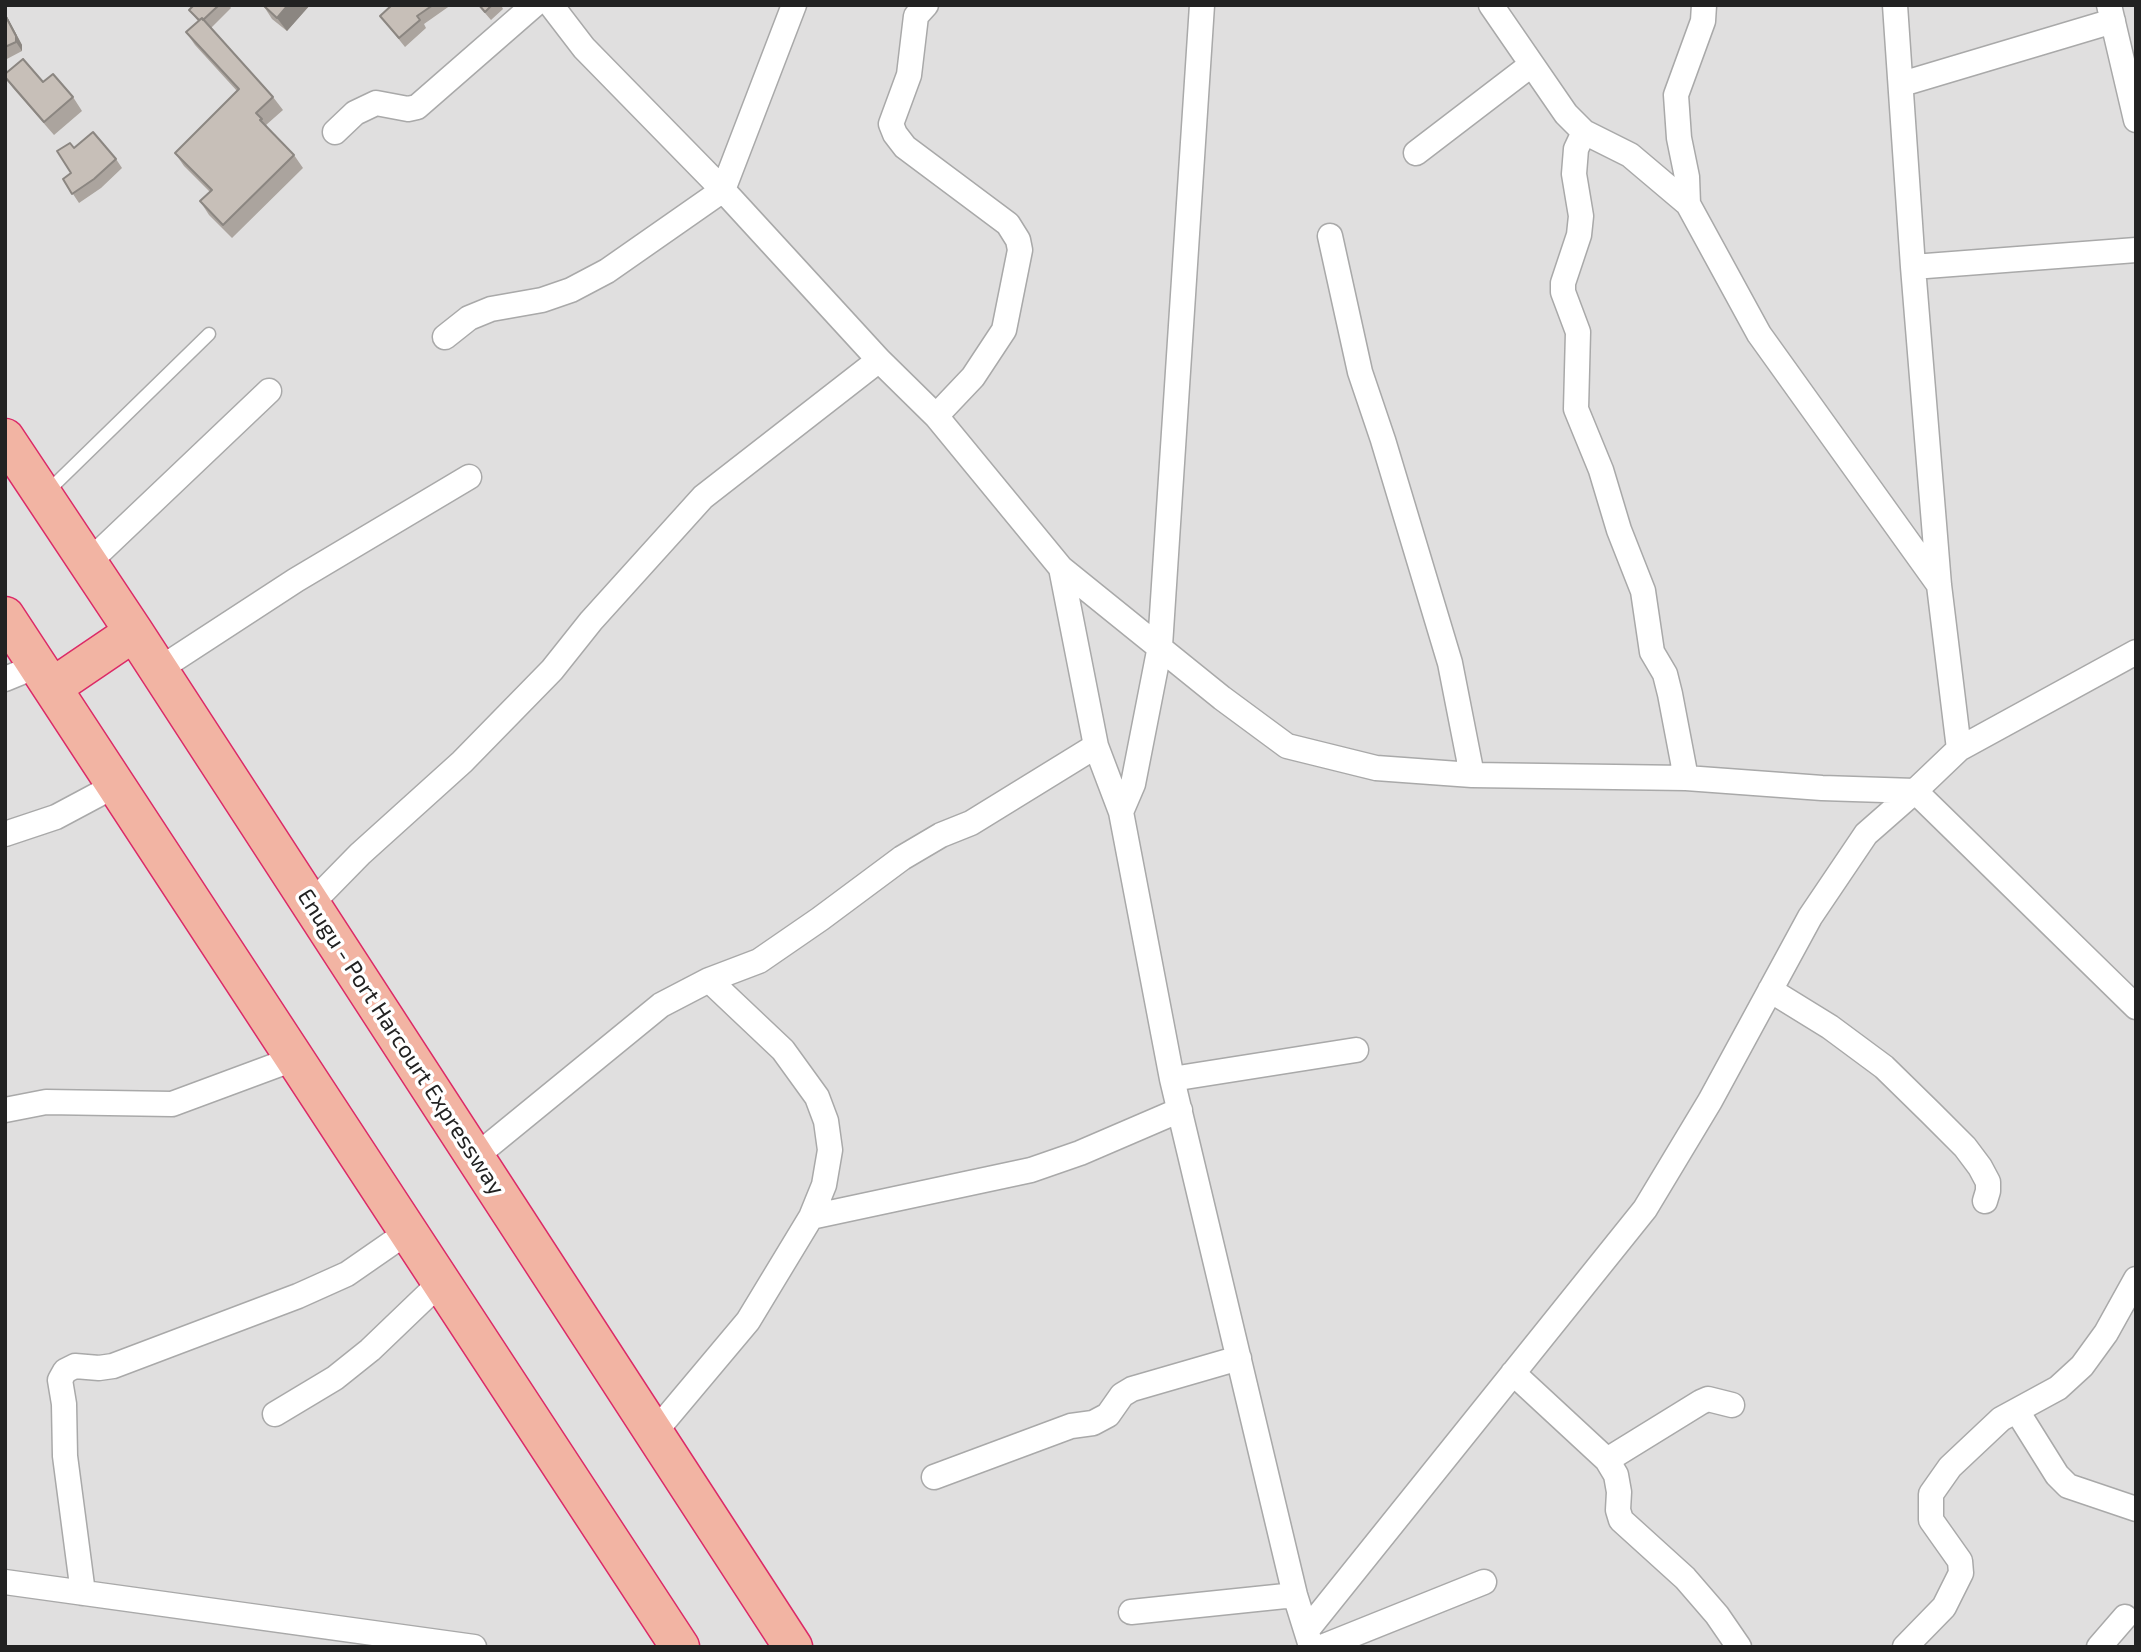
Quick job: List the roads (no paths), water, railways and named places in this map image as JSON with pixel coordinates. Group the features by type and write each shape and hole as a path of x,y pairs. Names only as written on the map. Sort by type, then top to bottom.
{"highway":[{"name":"Enugu - Port Harcourt Expressway","path":"5,438 134,632 793,1647"},
{"path":"5,616 32,677 117,785 680,1647"},
{"path":"32,677 134,632"}],"street":[{"path":"335,132 355,113 376,103 408,109 417,107 534,5"},
{"path":"551,5 584,48 723,190 879,360 936,416 1061,568 1222,698 1287,746 1376,768 1472,775 1685,778 1822,788 1915,791 2136,1007"},
{"path":"445,337 469,318 491,309 542,300 583,284 607,271 723,190 794,5"},
{"path":"926,5 916,16 909,75 891,124 905,147 1008,224 1018,240 1020,250 1004,330 973,377 936,416"},
{"path":"1121,812 1133,784 1160,646 1202,5"},
{"path":"1491,5 1566,114 1584,132 1630,155 1688,204 1759,334 1939,585"},
{"path":"1688,204 1676,95 1703,21 1704,5"},
{"path":"1895,5 1939,585 1959,749"},
{"path":"1902,85 2111,13 2136,120"},
{"path":"1416,153 1531,65"},
{"path":"1584,132 1576,149 1574,174 1581,216 1578,236 1563,283 1563,292 1578,332 1576,409 1601,470 1619,530 1643,590 1652,652 1665,674 1685,778"},
{"path":"1330,236 1360,372 1384,440 1450,663 1472,775"},
{"path":"1913,267 2136,250"},
{"path":"311,904 360,854 462,762 552,670 591,621 703,497 879,360"},
{"path":"88,563 269,391"},
{"path":"158,670 296,580 469,477"},
{"path":"1061,568 1096,746 1121,812 1172,1079 1295,1595 1313,1641"},
{"path":"1313,1641 1513,1373 1645,1209 1710,1101 1810,917 1866,834 1959,749 2136,652"},
{"path":"475,1157 661,1005 709,980 759,961 902,858 941,835 971,823 1096,746"},
{"path":"5,834 56,817 117,785"},
{"path":"654,1433 748,1321 811,1217 824,1185 830,1150 826,1121 817,1097 783,1050 709,980"},
{"path":"1770,990 1830,1027 1873,1059 1931,1113 1980,1167 1988,1182 1985,1201"},
{"path":"1172,1079 1356,1051"},
{"path":"5,1110 46,1102 172,1104 296,1058"},
{"path":"811,1217 1031,1170 1080,1153 1180,1110"},
{"path":"83,1593 65,1456 64,1404 60,1380 65,1371 75,1366 113,1366 298,1296 347,1274 409,1231"},
{"path":"1905,1647 1944,1607 1961,1573 1961,1561 1931,1520 1931,1494 1950,1467 2001,1419 2058,1388 2082,1366 2106,1333 2136,1279"},
{"path":"275,1414 335,1378 370,1350 442,1281"},
{"path":"934,1477 1071,1426 1093,1423 1108,1415 1122,1395 1132,1389 1239,1359"},
{"path":"1513,1373 1606,1460 1616,1475 1621,1520 1685,1578 1740,1647"},
{"path":"1606,1460 1701,1402 1708,1399 1732,1405"},
{"path":"2017,1411 2057,1475 2068,1486 2136,1509"},
{"path":"5,1582 83,1593 318,1636 474,1647"},
{"path":"1313,1641 1483,1582"},
{"path":"1130,1612 1295,1595"},
{"path":"2099,1647 2125,1617"}],"lane":[{"path":"44,495 209,334"}]}
